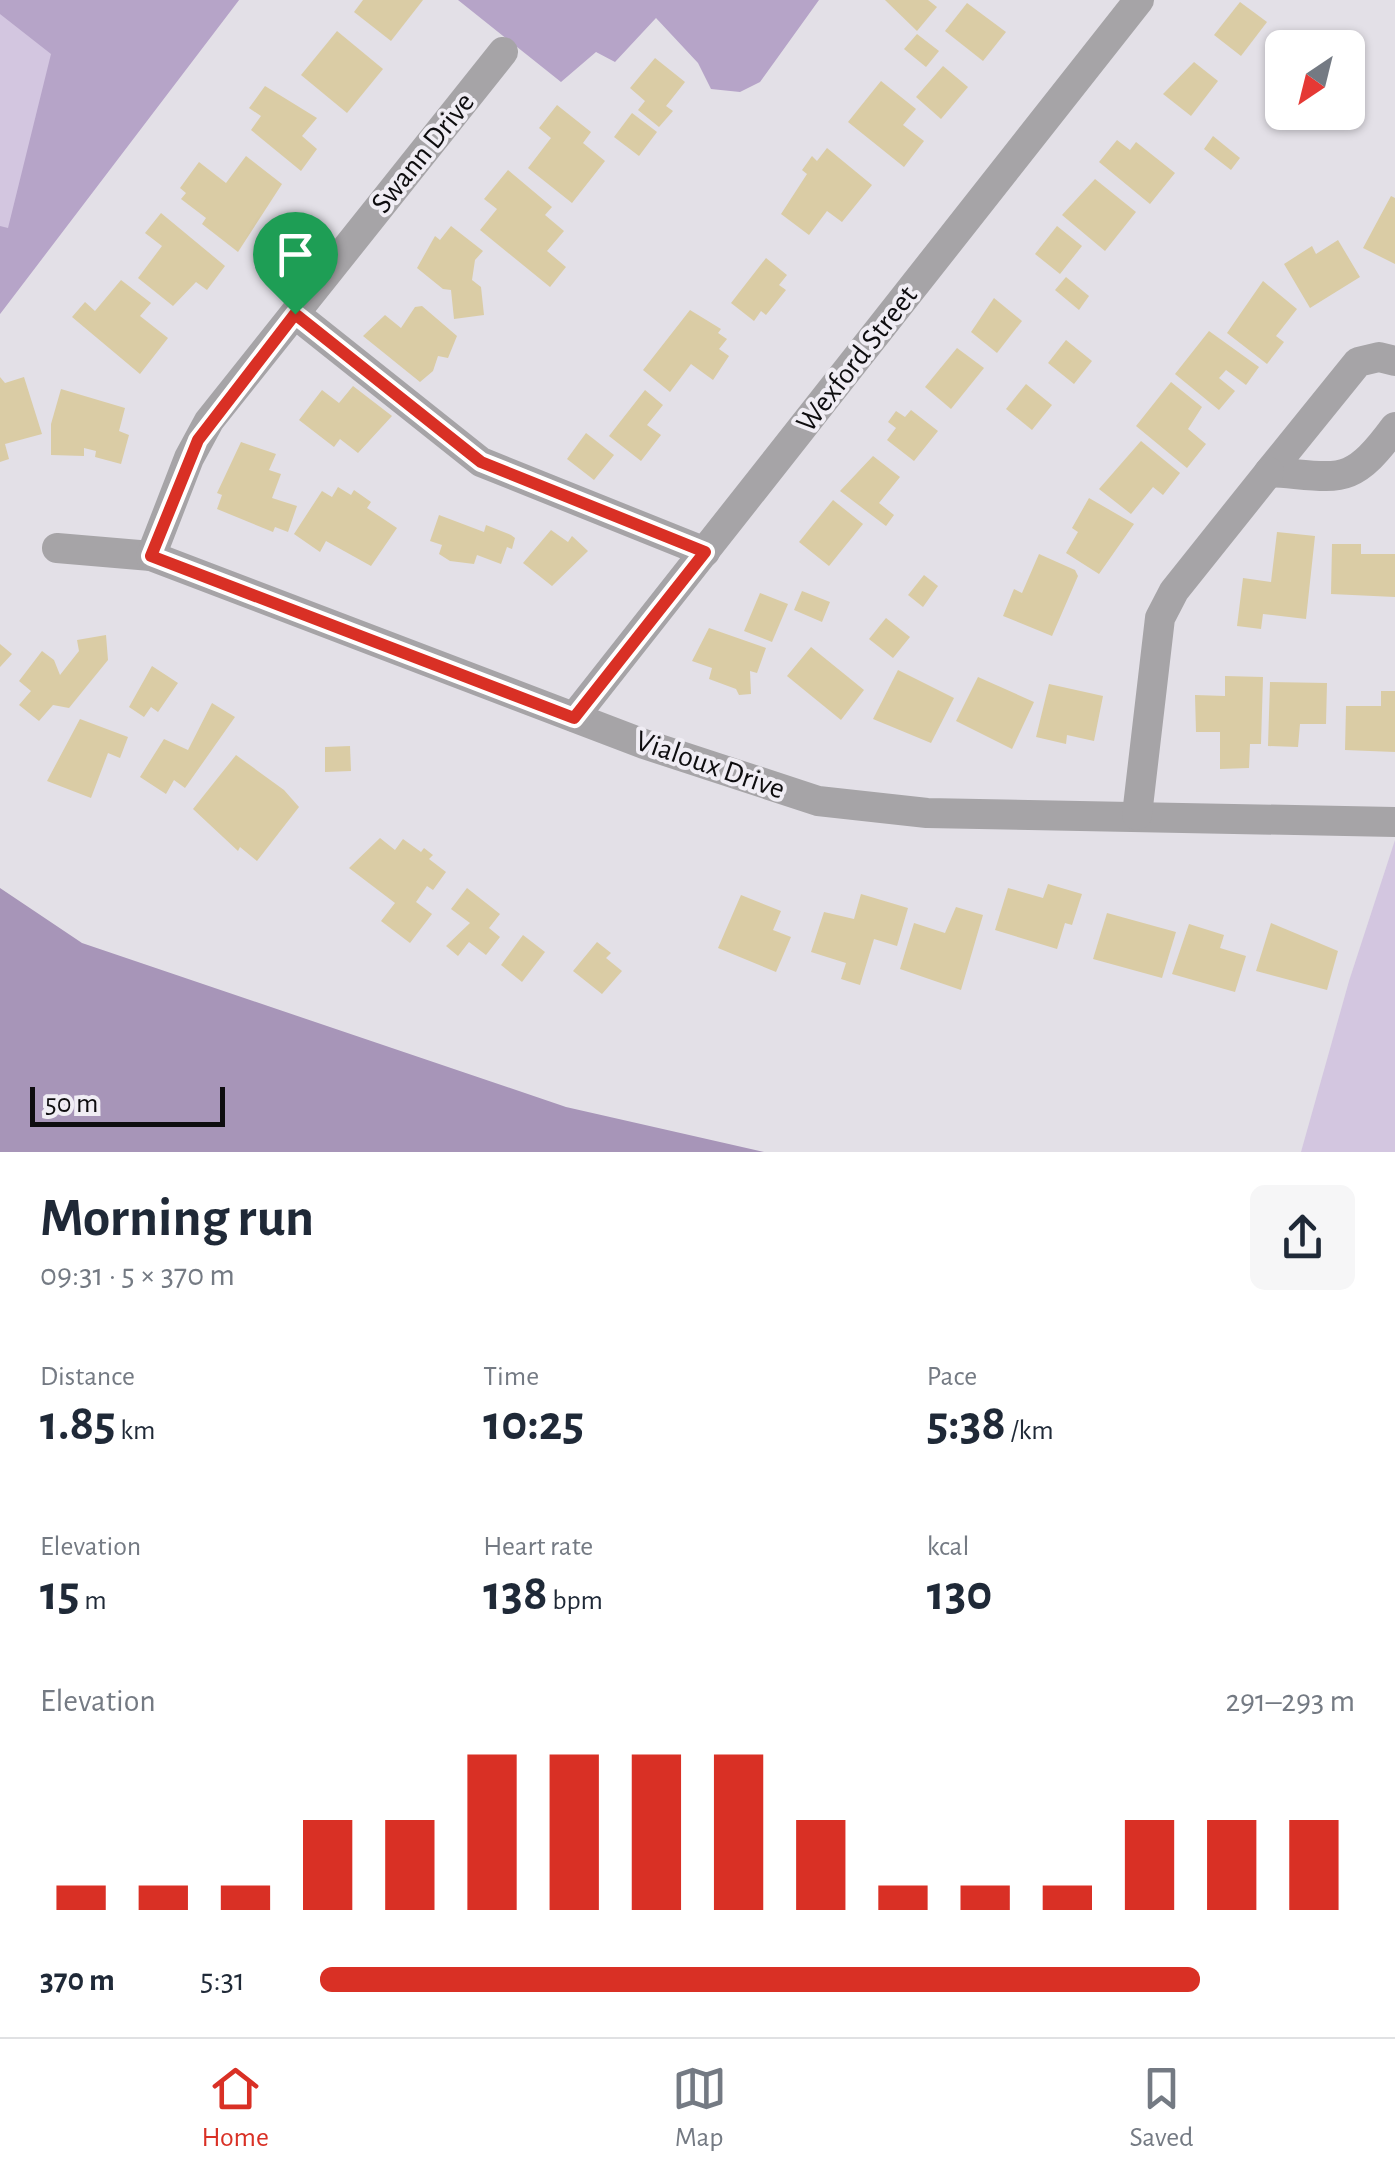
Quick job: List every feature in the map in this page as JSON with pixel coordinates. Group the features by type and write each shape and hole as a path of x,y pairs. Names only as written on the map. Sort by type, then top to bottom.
{"street":[{"name":"Wexford Street","path":"574,718 1139,0"},
{"name":"Swann Drive","path":"151,556 198,440 503,52"},
{"path":"295,314 481,462 705,552"},
{"path":"1137,815 1160,618 1174,591 1358,362 1379,357 1395,362"},
{"path":"1269,472 1336,476 1356,472 1395,426"},
{"name":"Vialoux Drive","path":"58,548 151,556 574,718 788,792 848,806 927,813 1395,822"}],"shaded area":[{"path":"0,0 239,0 0,314"},
{"path":"0,0 239,0 0,314 0,226 8,228 51,54 0,14"},
{"path":"458,0 819,0 760,82 740,92 711,89 698,63 656,18 615,62 596,52 561,82"},
{"path":"1395,840 1395,1152 1301,1152 1349,981"},
{"path":"0,888 82,943 566,1107 764,1152 0,1152"}],"building":[{"path":"363,0 423,0 391,41 354,12"},
{"path":"885,0 928,0 937,7 917,31"},
{"path":"1240,2 1267,22 1241,56 1214,35"},
{"path":"967,3 1006,32 983,61 945,31"},
{"path":"337,31 383,69 347,113 301,75"},
{"path":"917,34 939,51 926,67 904,49"},
{"path":"655,58 685,82 666,106 673,111 659,127 638,110 645,101 630,88"},
{"path":"1194,62 1218,81 1191,116 1163,94"},
{"path":"943,66 968,87 941,119 916,97"},
{"path":"881,81 916,109 903,125 924,141 904,167 848,122"},
{"path":"265,86 317,118 302,136 317,149 301,171 251,130 261,116 249,108"},
{"path":"557,105 591,132 583,143 605,161 572,203 528,168 551,138 539,128"},
{"path":"632,113 657,132 639,156 614,137"},
{"path":"1213,136 1240,158 1231,170 1204,149"},
{"path":"1117,140 1130,150 1136,142 1175,173 1150,204 1099,162"},
{"path":"827,148 872,185 842,222 827,211 809,235 781,214 807,174 802,170 812,156 817,161"},
{"path":"246,156 282,184 238,252 202,224 206,218 181,199 186,193 180,188 199,162 226,183"},
{"path":"508,170 552,207 545,215 564,231 547,251 566,267 550,287 480,230 497,209 484,199"},
{"path":"1095,179 1136,212 1105,251 1062,215"},
{"path":"1391,196 1395,198 1395,264 1363,248"},
{"path":"161,213 225,266 207,290 196,282 173,306 138,278 162,246 145,233"},
{"path":"451,226 483,251 475,260 472,280 481,287 484,315 454,319 451,290 443,289 417,268 435,236 440,240"},
{"path":"1057,226 1082,246 1060,274 1035,254"},
{"path":"1338,240 1360,277 1310,308 1284,264 1312,246 1316,254"},
{"path":"766,258 787,275 779,285 786,290 766,315 761,311 754,321 731,303"},
{"path":"1066,277 1089,296 1079,310 1055,290"},
{"path":"121,280 151,303 140,316 168,338 140,374 72,317 85,302 95,311"},
{"path":"1263,281 1297,309 1276,336 1284,342 1267,364 1227,333"},
{"path":"994,298 1022,321 997,353 971,332"},
{"path":"422,306 457,336 448,358 438,356 433,371 420,382 363,336 385,315 401,328 415,307"},
{"path":"690,310 721,329 718,333 727,339 719,349 729,356 713,380 691,364 670,392 643,370"},
{"path":"1209,331 1259,367 1246,385 1226,370 1219,378 1235,391 1219,410 1175,374"},
{"path":"1066,340 1092,361 1074,384 1048,363"},
{"path":"957,348 984,368 951,409 925,387"},
{"path":"0,377 5,383 24,377 42,434 5,444 9,459 0,462"},
{"path":"1171,382 1202,407 1188,429 1206,444 1187,468 1136,426"},
{"path":"1026,384 1052,405 1032,430 1006,409"},
{"path":"353,386 392,416 358,453 340,439 334,447 299,420 322,390 339,403"},
{"path":"61,389 125,408 119,431 129,435 121,464 95,457 96,451 84,448 84,456 51,455 51,424"},
{"path":"645,390 663,405 647,425 661,435 641,461 609,436"},
{"path":"911,410 938,431 914,461 887,440 896,428 888,422 896,411 905,417"},
{"path":"586,433 614,455 594,480 567,459"},
{"path":"1141,441 1180,473 1163,495 1153,487 1131,514 1099,489"},
{"path":"241,442 276,454 269,470 281,474 272,498 297,506 288,532 275,527 273,532 217,509 222,495 217,493"},
{"path":"873,456 900,477 879,503 894,515 886,526 840,491"},
{"path":"338,487 351,495 354,490 371,502 367,508 397,528 371,566 326,541 320,552 294,534 322,491 332,497"},
{"path":"1089,498 1134,524 1099,574 1066,553 1078,532 1072,528"},
{"path":"833,500 863,524 829,566 799,542"},
{"path":"439,515 484,532 486,525 511,535 515,538 512,549 507,547 501,564 477,555 474,564 450,561 439,554 442,545 430,541"},
{"path":"551,530 568,542 572,536 588,551 552,586 523,563"},
{"path":"1277,532 1315,536 1306,619 1263,614 1261,629 1237,626 1243,578 1271,582"},
{"path":"1332,544 1361,544 1361,554 1395,554 1395,597 1331,594"},
{"path":"1039,554 1075,570 1078,576 1052,636 1003,616 1014,589 1022,593"},
{"path":"924,575 938,586 923,607 908,595"},
{"path":"802,591 830,602 822,622 794,610"},
{"path":"760,593 788,604 772,642 744,631"},
{"path":"886,618 910,637 893,658 869,639"},
{"path":"709,628 766,648 757,673 750,671 751,694 739,695 736,689 709,679 712,668 692,661"},
{"path":"106,635 108,660 69,708 53,705 39,721 19,705 31,691 19,681 42,651 54,660 60,675 79,651 77,640"},
{"path":"0,644 12,654 0,667"},
{"path":"811,647 864,690 841,720 787,676"},
{"path":"152,666 178,683 158,712 151,707 144,717 129,707"},
{"path":"898,670 954,698 931,743 873,719"},
{"path":"1225,676 1263,677 1261,744 1250,744 1249,768 1220,769 1220,732 1196,732 1195,695 1225,696"},
{"path":"978,677 1034,702 1012,749 956,721"},
{"path":"1270,682 1327,683 1326,724 1300,724 1298,747 1268,746"},
{"path":"1049,684 1103,696 1094,741 1067,735 1066,744 1036,737"},
{"path":"1381,691 1395,691 1395,752 1345,750 1346,706 1381,706"},
{"path":"212,703 235,717 185,788 174,780 166,794 140,777 164,739 188,750"},
{"path":"80,719 128,737 120,758 108,753 91,798 47,781"},
{"path":"350,746 351,771 325,772 325,747"},
{"path":"236,755 284,790 299,807 257,861 240,847 238,851 193,809"},
{"path":"380,838 395,850 403,839 421,852 424,848 433,855 429,859 446,872 433,890 427,886 416,902 432,914 410,943 381,921 395,903 349,868"},
{"path":"1048,884 1082,894 1072,925 1065,923 1057,949 995,930 1008,888 1043,898"},
{"path":"467,888 500,914 489,928 500,937 486,955 469,942 458,956 446,946 470,923 451,909"},
{"path":"861,894 908,908 897,946 874,939 860,985 841,979 846,963 811,952 824,912 854,919"},
{"path":"741,895 781,911 773,930 791,937 776,972 718,948"},
{"path":"956,907 983,915 961,990 900,969 914,923 945,933"},
{"path":"1107,913 1176,932 1162,978 1093,959"},
{"path":"1271,923 1338,951 1327,990 1256,971"},
{"path":"1189,924 1224,935 1220,948 1246,956 1235,992 1172,974"},
{"path":"523,935 545,952 522,982 501,965"},
{"path":"597,942 611,953 606,958 622,971 602,994 573,971"}],"route":[{"path":"295,314 481,462 705,552 574,718 151,556 198,440 295,314"}]}
